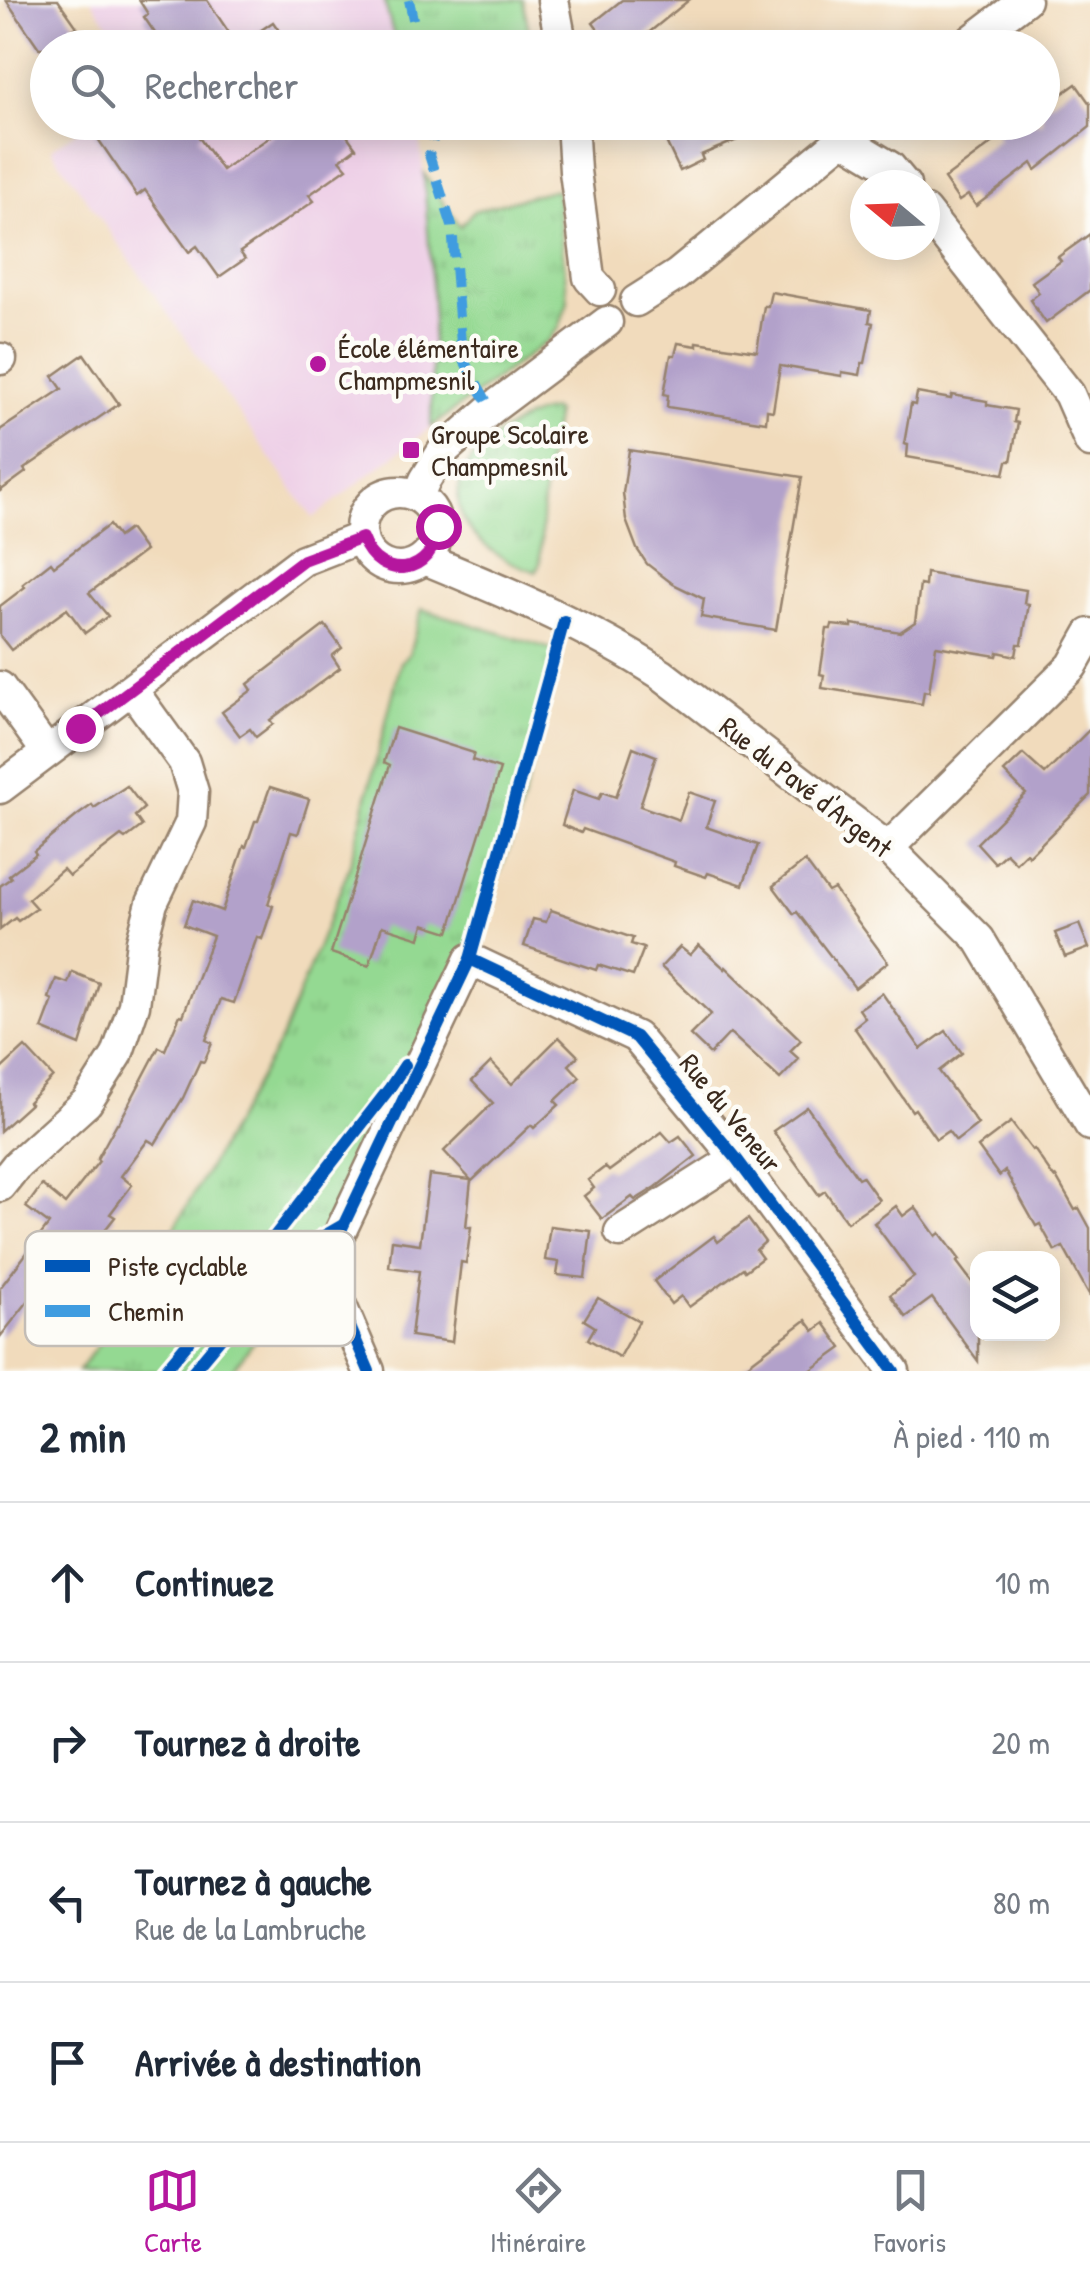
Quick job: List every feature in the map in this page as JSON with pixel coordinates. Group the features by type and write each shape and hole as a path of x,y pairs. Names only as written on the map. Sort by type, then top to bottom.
{"street":[{"path":"986,30 1025,0"},
{"path":"561,4 562,30"},
{"path":"574,140 588,278 600,290"},
{"path":"636,301 677,275 840,140"},
{"path":"863,140 893,170"},
{"path":"940,227 1080,386 1090,442"},
{"path":"612,283 625,285 636,301 628,320 617,324 598,314 595,302 600,290 612,283"},
{"path":"418,496 443,452 492,409 607,322"},
{"path":"394,492 418,496 428,504 438,526 437,538 424,559 400,568 375,560 362,538 365,513 372,503 394,492"},
{"path":"0,788 303,560 362,538"},
{"name":"Rue du Pavé d'Argent","path":"424,559 508,594 634,656 888,848 979,940 1090,1125"},
{"path":"888,848 1072,666 1090,634"},
{"path":"0,687 47,752"},
{"path":"0,1186 16,1166 87,1102 117,1055 134,1005 142,941 152,903 191,822 193,792 184,762 132,690"},
{"name":"Rue du Veneur","path":"341,1231 470,959 636,1036 736,1158 894,1371"},
{"path":"620,1232 736,1158"},
{"name":"Rue du Veneur","path":"355,1338 369,1371"}],"shaded area":[{"path":"91,0 395,0 401,30 112,30"},
{"name":"École élémentaire Champmesnil","path":"64,140 419,140 433,302 431,427 313,518 51,149"}],"green space":[{"path":"384,0 523,0 529,30 392,30"},
{"path":"424,174 460,227 473,211 556,189 568,301 559,328 549,340 431,427 433,302"},
{"path":"556,412 544,481 540,563 536,572 507,560 473,533 458,501 459,485 478,452 496,436 530,416"},
{"path":"422,609 558,651 516,825 498,876 476,928 324,1231 173,1231 281,1039 349,868 401,662 409,654"},
{"path":"97,1346 250,1346 231,1371 78,1371"}],"building":[{"path":"6,0 58,0 77,27 30,30 30,35"},
{"path":"139,0 207,0 227,30 153,30 144,17 148,14"},
{"path":"622,0 689,0 652,30 598,30 593,23"},
{"path":"273,22 279,30 261,30"},
{"path":"1076,84 1090,104 1090,127 1036,170 1032,163 976,206 968,195 959,201 944,179 996,140 1060,140 1060,95"},
{"path":"99,140 201,140 222,170 266,140 350,140 356,148 340,160 347,168 309,195 314,201 240,252 245,259 219,277 197,246 189,252 145,190 137,196"},
{"path":"665,140 737,140 701,155 703,160 680,171"},
{"path":"1090,234 1090,290 1046,323 1030,300 1039,293 1032,282"},
{"path":"771,292 871,310 869,322 873,323 860,375 842,372 842,376 780,366 773,411 767,410 766,422 667,407 668,395 664,394 671,355 675,355 678,343 757,351 764,306 768,306"},
{"path":"84,354 119,404 24,469 26,472 0,491 0,430 62,389 53,376"},
{"path":"917,393 987,401 987,405 1016,410 1014,422 1018,423 1011,461 1007,461 1004,474 907,457 908,445 904,444 911,404 915,405"},
{"path":"629,450 802,477 776,630 701,617 704,599 673,584 647,564 626,520 623,493"},
{"path":"109,525 118,537 129,529 145,551 89,593 108,616 85,633 67,609 11,650 0,636 0,606 51,562 54,566"},
{"path":"926,573 1026,590 1024,603 1029,604 1016,656 936,646 929,692 924,691 922,704 822,688 824,675 820,674 827,629 852,624 900,632 915,622 920,585 925,586"},
{"path":"325,625 342,648 332,656 340,668 270,720 273,724 256,737 250,729 240,736 222,712 252,690 248,684"},
{"path":"395,728 474,753 472,760 500,769 449,932 424,924 420,938 382,926 369,966 331,953 390,765 384,762"},
{"path":"1090,729 1090,795 1029,856 1026,853 1016,863 1006,853 995,863 977,843 1026,794 1004,772 1023,754 1045,774"},
{"path":"633,747 656,756 640,806 679,820 689,792 715,801 706,827 758,845 743,885 708,873 706,877 674,866 675,862 562,825 573,790 599,799 602,792 616,797"},
{"path":"127,786 144,808 135,816 142,826 125,839 121,836 69,876 63,869 28,899 36,908 0,930 0,886 11,878 9,875 78,815"},
{"path":"270,787 309,799 298,834 291,832 268,904 273,906 262,939 257,937 234,1003 221,999 206,1040 212,1043 204,1062 200,1061 155,1144 148,1140 121,1176 132,1185 110,1214 115,1217 104,1231 44,1231 49,1224 26,1207 42,1185 65,1204 99,1161 159,1047 165,1050 180,1015 183,1016 213,936 184,925 193,900 222,911 244,846"},
{"path":"805,861 828,892 834,889 888,962 855,988 773,886"},
{"path":"551,910 633,938 631,944 644,948 633,976 598,965 596,970 524,946 533,919 546,922"},
{"path":"1079,924 1089,948 1065,957 1055,933"},
{"path":"699,945 801,1040 790,1051 799,1059 780,1079 730,1033 710,1054 690,1035 711,1014 661,967 680,947 690,955"},
{"path":"72,972 99,983 80,1045 42,1029 56,979 68,983"},
{"path":"882,993 921,1049 946,1031 962,1053 939,1071 978,1124 956,1141 948,1131 936,1139 854,1027 865,1018 859,1009"},
{"path":"559,1037 578,1056 569,1065 580,1077 555,1101 559,1105 534,1128 531,1125 472,1181 444,1151 493,1103 472,1081 491,1062 512,1084"},
{"path":"25,1047 53,1077 0,1131 0,1070"},
{"path":"807,1107 858,1178 862,1176 879,1200 847,1222 825,1191 819,1195 773,1131"},
{"path":"1011,1122 1056,1177 1090,1228 1090,1296 1063,1247 1055,1251 1005,1171 999,1176 978,1147"},
{"path":"662,1132 671,1142 680,1136 696,1156 656,1187 635,1200 632,1197 602,1219 584,1196 594,1188 588,1180 605,1167 609,1171"},
{"path":"429,1175 471,1180 466,1227 471,1227 466,1263 461,1262 452,1342 411,1336 419,1271 389,1267 392,1240 420,1244"},
{"path":"896,1206 903,1216 915,1207 936,1236 940,1233 970,1279 970,1341 978,1341 978,1361 932,1298 906,1317 890,1295 914,1277 874,1223"},
{"path":"748,1219 765,1242 756,1250 762,1258 689,1307 681,1296 671,1304 654,1281 714,1236 718,1242"},
{"path":"550,1226 591,1231 585,1278 557,1275 559,1262 545,1260"},
{"path":"25,1255 25,1305 0,1337 0,1288"},
{"path":"598,1298 639,1321 619,1357 588,1339 595,1327 584,1320"},
{"path":"806,1320 814,1331 824,1323 842,1348 810,1371 739,1371"}],"marked path":[{"path":"409,0 415,30"},
{"path":"433,140 429,155 452,226 462,357 491,409"}],"cycle path":[{"path":"341,1231 470,959 564,621"},
{"path":"470,959 636,1037 736,1158 894,1371"},
{"path":"279,1231 405,1065"},
{"path":"333,1231 343,1225"},
{"path":"355,1338 369,1371"},
{"path":"164,1371 185,1346"},
{"path":"193,1371 214,1346"}],"place":[{"name":"École élémentaire Champmesnil","path":"318,364"},
{"name":"Groupe Scolaire Champmesnil","path":"411,450"}],"route":[{"path":"80,728 303,560 362,538 375,560 387,566 413,566 432,549 438,526"}]}
